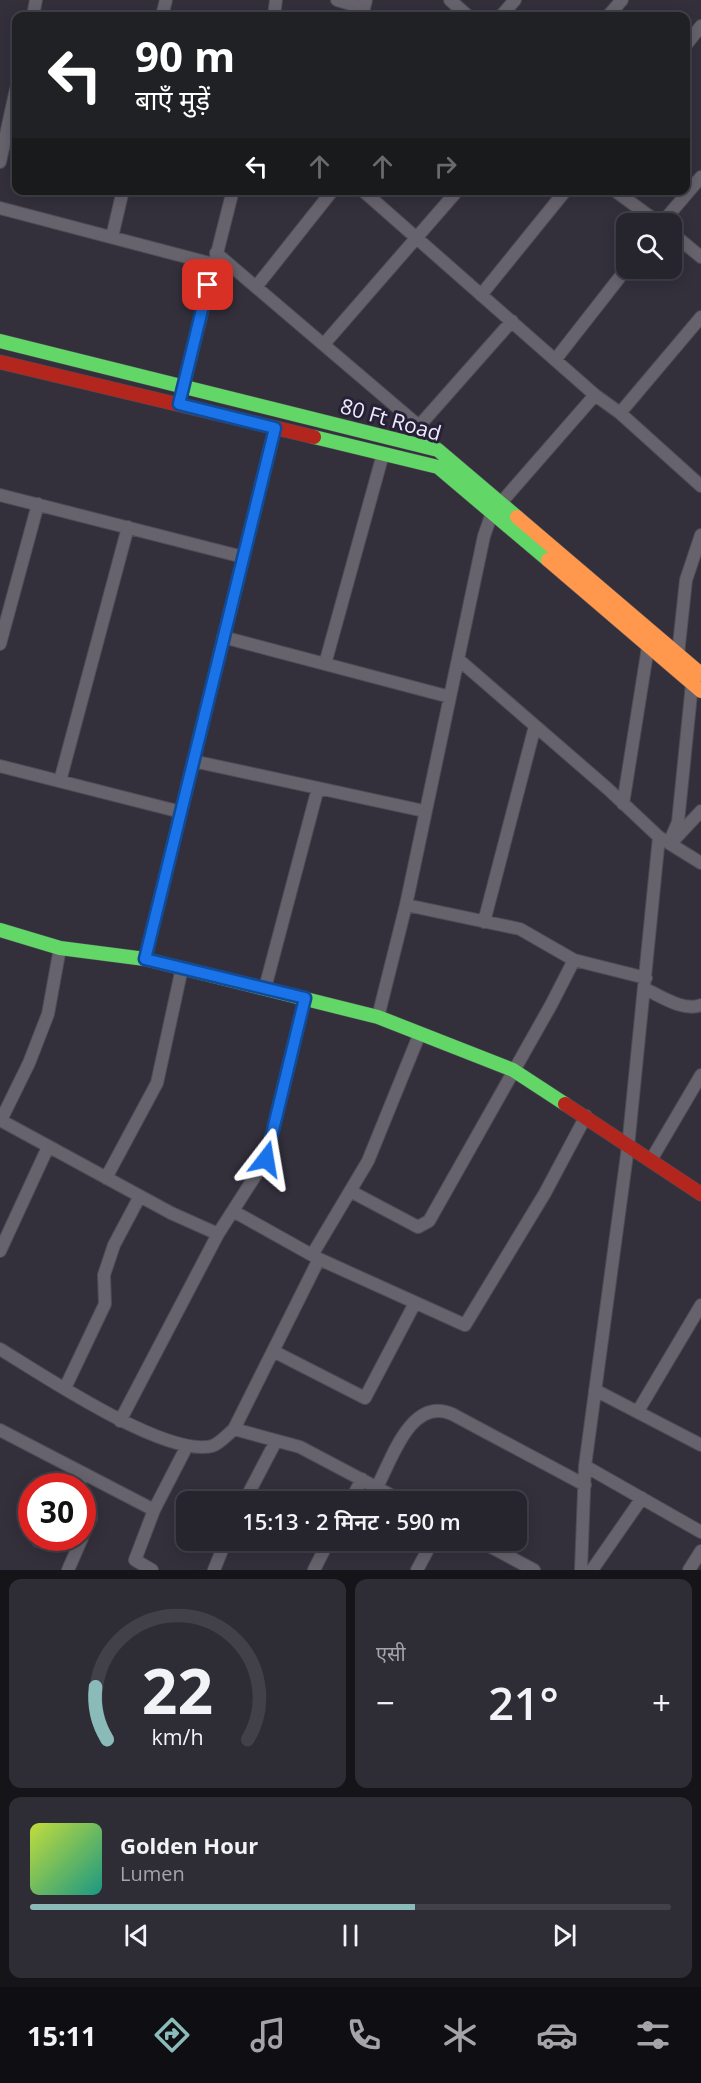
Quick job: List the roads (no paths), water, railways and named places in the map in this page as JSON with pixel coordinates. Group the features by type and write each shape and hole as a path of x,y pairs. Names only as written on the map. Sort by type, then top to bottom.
{"main road":[{"name":"80 Ft Road","path":"0,341 438,450 502,502 678,654 698,683"},
{"name":"80 Ft Road","path":"0,362 438,467 648,647 698,683"},
{"path":"0,930 60,948 145,959 378,1017 513,1070 701,1194"}],"street":[{"path":"338,0 365,4 377,12"},
{"path":"450,0 464,12"},
{"path":"504,12 515,0"},
{"path":"612,12 622,0"},
{"path":"690,40 701,26"},
{"path":"0,162 12,107"},
{"path":"690,190 701,177"},
{"path":"112,237 122,195"},
{"path":"179,404 232,195"},
{"path":"256,287 329,195"},
{"path":"368,195 555,360 620,412 701,486"},
{"path":"324,344 454,195"},
{"path":"481,295 562,195"},
{"path":"621,195 646,213"},
{"path":"670,213 686,195"},
{"path":"0,208 112,237 214,259 256,287 324,344 419,426 438,450"},
{"path":"682,241 701,257"},
{"path":"555,360 618,279"},
{"path":"620,412 701,317"},
{"path":"419,426 512,321"},
{"path":"378,1017 406,905 424,811 484,536 492,513 596,395"},
{"path":"145,959 275,428"},
{"path":"325,664 383,454"},
{"path":"0,495 243,557"},
{"path":"0,644 38,504"},
{"path":"60,781 128,527"},
{"path":"678,654 686,579 701,536"},
{"path":"223,637 450,697"},
{"path":"623,804 648,647"},
{"path":"458,659 666,841 701,863"},
{"path":"581,1570 585,1466 628,1147 645,983 666,841 678,822 698,683"},
{"path":"484,921 534,726"},
{"path":"193,761 424,811"},
{"path":"0,766 181,812"},
{"path":"265,988 318,788"},
{"path":"666,841 701,811"},
{"path":"406,905 520,929 574,960 645,983 681,1005 692,1008 701,1005"},
{"path":"60,948 48,1014 29,1063 0,1120 140,1196 219,1234"},
{"path":"352,1192 418,1227 425,1226 574,960"},
{"path":"106,1178 157,1083 182,968"},
{"path":"120,1421 219,1234 266,1159 305,998"},
{"path":"0,1349 120,1421 188,1446 213,1446 234,1429 273,1351 315,1257 368,1161 420,1033"},
{"path":"651,1160 701,1075"},
{"path":"233,1211 315,1257 465,1326 545,1192 586,1116"},
{"path":"0,1251 48,1148"},
{"path":"65,1388 105,1304 104,1275 114,1245 140,1196"},
{"path":"273,1351 365,1398 415,1303"},
{"path":"638,1411 701,1305"},
{"path":"595,1390 700,1442"},
{"path":"377,1487 412,1421 428,1411 437,1409 452,1414 585,1485"},
{"path":"234,1429 300,1447 384,1491"},
{"path":"0,1431 83,1473"},
{"path":"250,1491 276,1440"},
{"path":"152,1570 135,1560 154,1510 188,1446"},
{"path":"585,1466 701,1532"},
{"path":"356,1491 362,1479"},
{"path":"96,1480 154,1510"},
{"path":"592,1570 642,1498"},
{"path":"68,1570 76,1551"},
{"path":"214,1570 222,1551"},
{"path":"314,1570 324,1551"},
{"path":"417,1570 427,1551"},
{"path":"499,1551 534,1570"},
{"path":"689,1570 701,1551"},
{"path":"503,1570 510,1557"}]}
